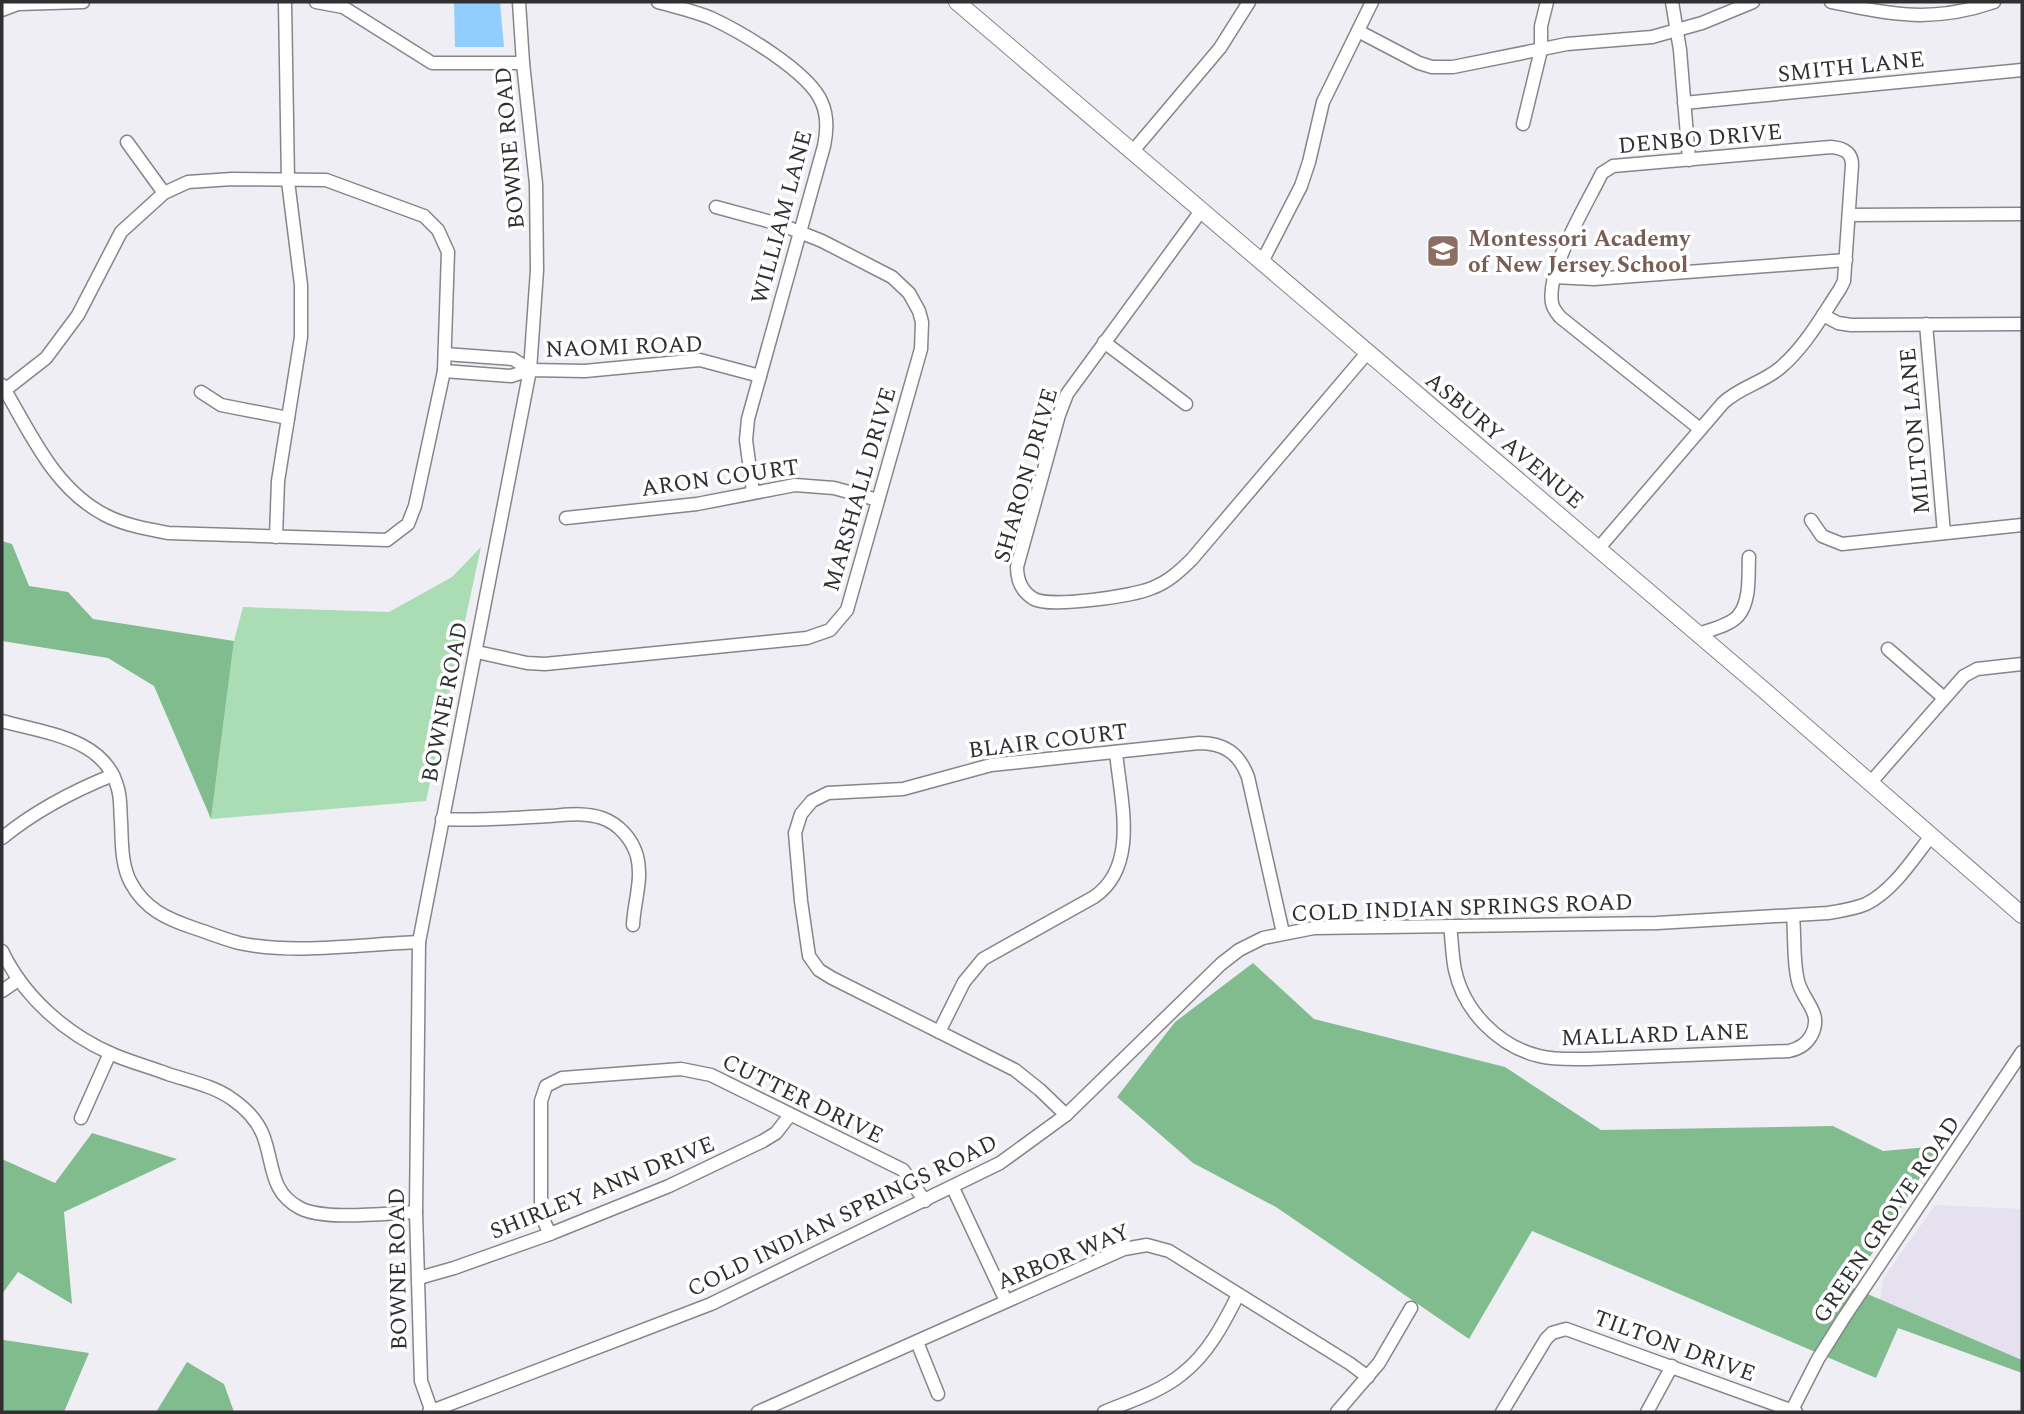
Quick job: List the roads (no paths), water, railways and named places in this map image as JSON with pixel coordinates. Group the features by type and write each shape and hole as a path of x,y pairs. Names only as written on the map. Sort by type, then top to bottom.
{"main road":[{"name":"ASBURY AVENUE","path":"957,2 1871,782 2022,915"}],"street":[{"path":"2,10 18,4 83,2"},
{"path":"276,537 278,481 301,337 301,285 288,181 285,2"},
{"path":"316,2 343,7 432,63 523,63"},
{"name":"BOWNE ROAD","path":"431,1412 421,1381 416,1212 419,942 530,370 537,270 537,197 519,2"},
{"name":"WILLIAM LANE","path":"659,2 725,25 800,74 816,90 825,113 826,135 746,432 753,492"},
{"path":"1133,151 1220,48 1249,2"},
{"path":"1262,262 1301,186 1310,162 1323,103 1372,2"},
{"path":"1523,124 1541,50 1541,26 1547,2"},
{"path":"1672,2 1685,103 1689,160"},
{"path":"1358,31 1419,62 1453,67 1589,41 1652,37 1702,23 1753,2"},
{"path":"1831,2 1887,14 1926,16 1951,13 1994,2"},
{"name":"SMITH LANE","path":"1685,103 2022,70"},
{"path":"127,142 164,193"},
{"name":"DENBO DRIVE","path":"1553,277 1602,173 1607,169 1831,147 1846,150 1850,155 1852,165 1849,215"},
{"path":"232,179 288,181 326,180 424,216 438,230 448,252 444,371 415,506 408,524 387,540 168,534 105,515 74,493 52,471 3,387 46,358 78,315 121,232 164,193 188,182 232,179"},
{"name":"MARSHALL DRIVE","path":"477,652 527,663 545,664 820,635 835,626 847,610 921,349 922,322 919,311 909,293 892,278 782,225 716,207"},
{"name":"SHARON DRIVE","path":"1201,211 1072,385 1062,405 1017,567 1022,588 1033,598 1045,603 1125,596 1149,590 1175,575 1192,559 1367,353"},
{"path":"1598,550 1730,397 1769,376 1788,360 1823,315 1844,281 1849,215 2022,214"},
{"path":"1700,429 1560,317 1552,303 1553,277 1594,279 1846,260"},
{"path":"1823,315 1838,323 1851,325 2022,324"},
{"name":"MILTON LANE","path":"1926,324 1944,533"},
{"path":"1104,342 1186,404"},
{"path":"445,354 513,359 530,370"},
{"name":"NAOMI ROAD","path":"530,370 585,371 700,360 760,376"},
{"path":"444,371 512,376 530,370"},
{"path":"201,392 221,405 288,418"},
{"name":"ARON COURT","path":"566,517 697,504 782,486 811,485 834,488 878,500"},
{"path":"1811,520 1822,536 1842,544 2022,525"},
{"path":"1698,635 1738,616 1746,598 1749,557"},
{"path":"1888,649 1944,698"},
{"path":"1871,782 1969,672 2022,664"},
{"path":"2,721 83,744 106,763 119,790 123,857 128,876 139,896 166,918 223,939 261,946 419,942"},
{"name":"BLAIR COURT","path":"1066,1115 1015,1070 832,978 813,963 804,929 795,833 801,814 811,801 828,793 904,789 991,765 1210,743 1228,749 1237,756 1248,777 1283,933"},
{"path":"939,1032 964,982 983,959 1094,897 1116,874 1124,843 1116,752"},
{"path":"2,838 48,806 113,775"},
{"path":"442,819 584,815 610,821 623,832 637,856 639,882 634,925"},
{"name":"COLD INDIAN SPRINGS ROAD","path":"431,1412 711,1304 953,1188 1014,1155 1066,1115 1221,964 1258,941 1283,933 1343,927 1630,924 1828,913 1869,902 1903,871 1931,836"},
{"name":"MALLARD LANE","path":"1450,926 1455,971 1470,1006 1482,1022 1510,1045 1525,1052 1557,1059 1588,1059 1789,1051 1803,1046 1812,1035 1816,1020 1797,980 1793,916"},
{"path":"2,951 18,980 59,1022 87,1041 110,1053 219,1091 243,1106 263,1135 277,1187 299,1208 324,1214 416,1212"},
{"path":"2,990 18,980"},
{"name":"GREEN GROVE ROAD","path":"1793,1412 1818,1359 1843,1319 2022,1052"},
{"path":"81,1118 110,1053"},
{"name":"CUTTER DRIVE","path":"550,1234 541,1215 541,1101 546,1086 554,1080 575,1077 690,1070 711,1075 903,1170 925,1201"},
{"name":"SHIRLEY ANN DRIVE","path":"418,1278 550,1234 669,1186 763,1141 776,1133 790,1115"},
{"path":"953,1188 1006,1301"},
{"name":"ARBOR WAY","path":"758,1412 1124,1249 1147,1245 1169,1251 1368,1377"},
{"path":"1104,1412 1172,1381 1196,1362 1208,1347 1238,1295"},
{"path":"1337,1412 1379,1363 1411,1308"},
{"name":"TILTON DRIVE","path":"1502,1412 1546,1339 1558,1330 1572,1329 1793,1412"},
{"path":"917,1342 938,1394"},
{"path":"1647,1412 1672,1366"}],"water":[{"path":"454,2 500,2 504,47 455,47"}],"place":[{"name":"Montessori Academy of New Jersey School","path":"1443,251"}]}
